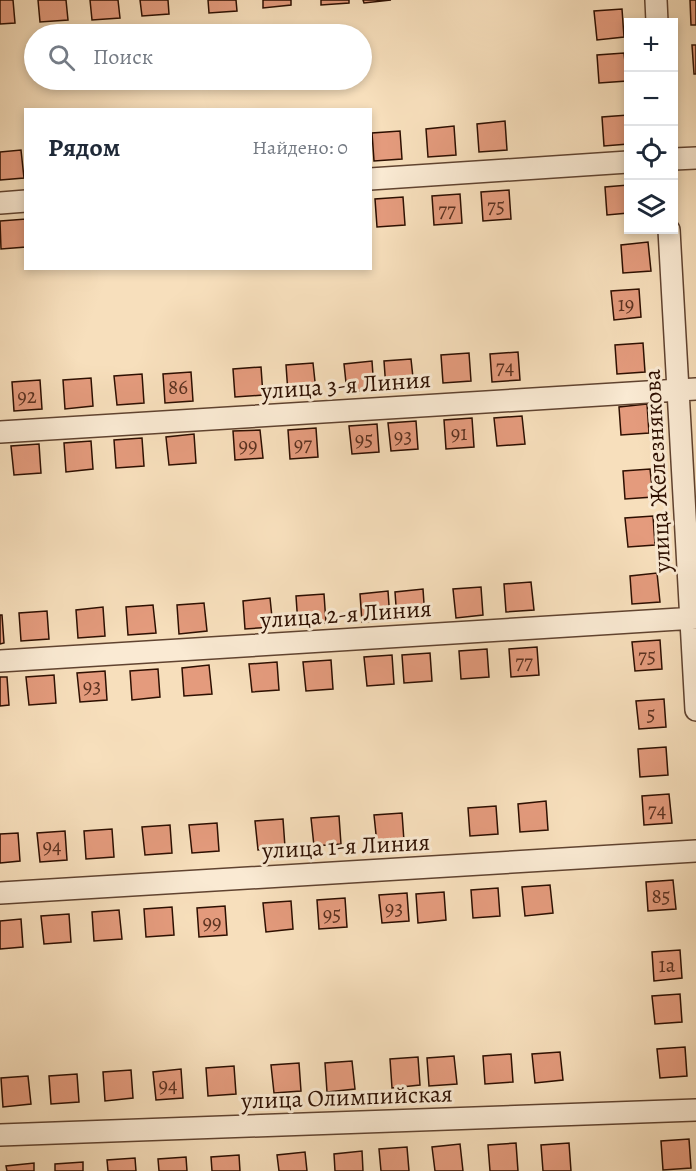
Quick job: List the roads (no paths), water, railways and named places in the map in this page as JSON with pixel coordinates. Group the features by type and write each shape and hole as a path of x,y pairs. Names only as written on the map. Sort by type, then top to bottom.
{"street":[{"path":"656,0 657,18"},
{"path":"678,159 696,158"},
{"path":"372,179 624,162"},
{"path":"0,203 24,201"},
{"name":"улица Железнякова","path":"669,234 687,390 696,710"},
{"name":"улица 3-я Линия","path":"0,432 687,390"},
{"name":"улица 2-я Линия","path":"0,661 693,619"},
{"name":"улица 1-я Линия","path":"0,893 696,851"},
{"name":"улица Олимпийская","path":"0,1135 696,1110"}]}
